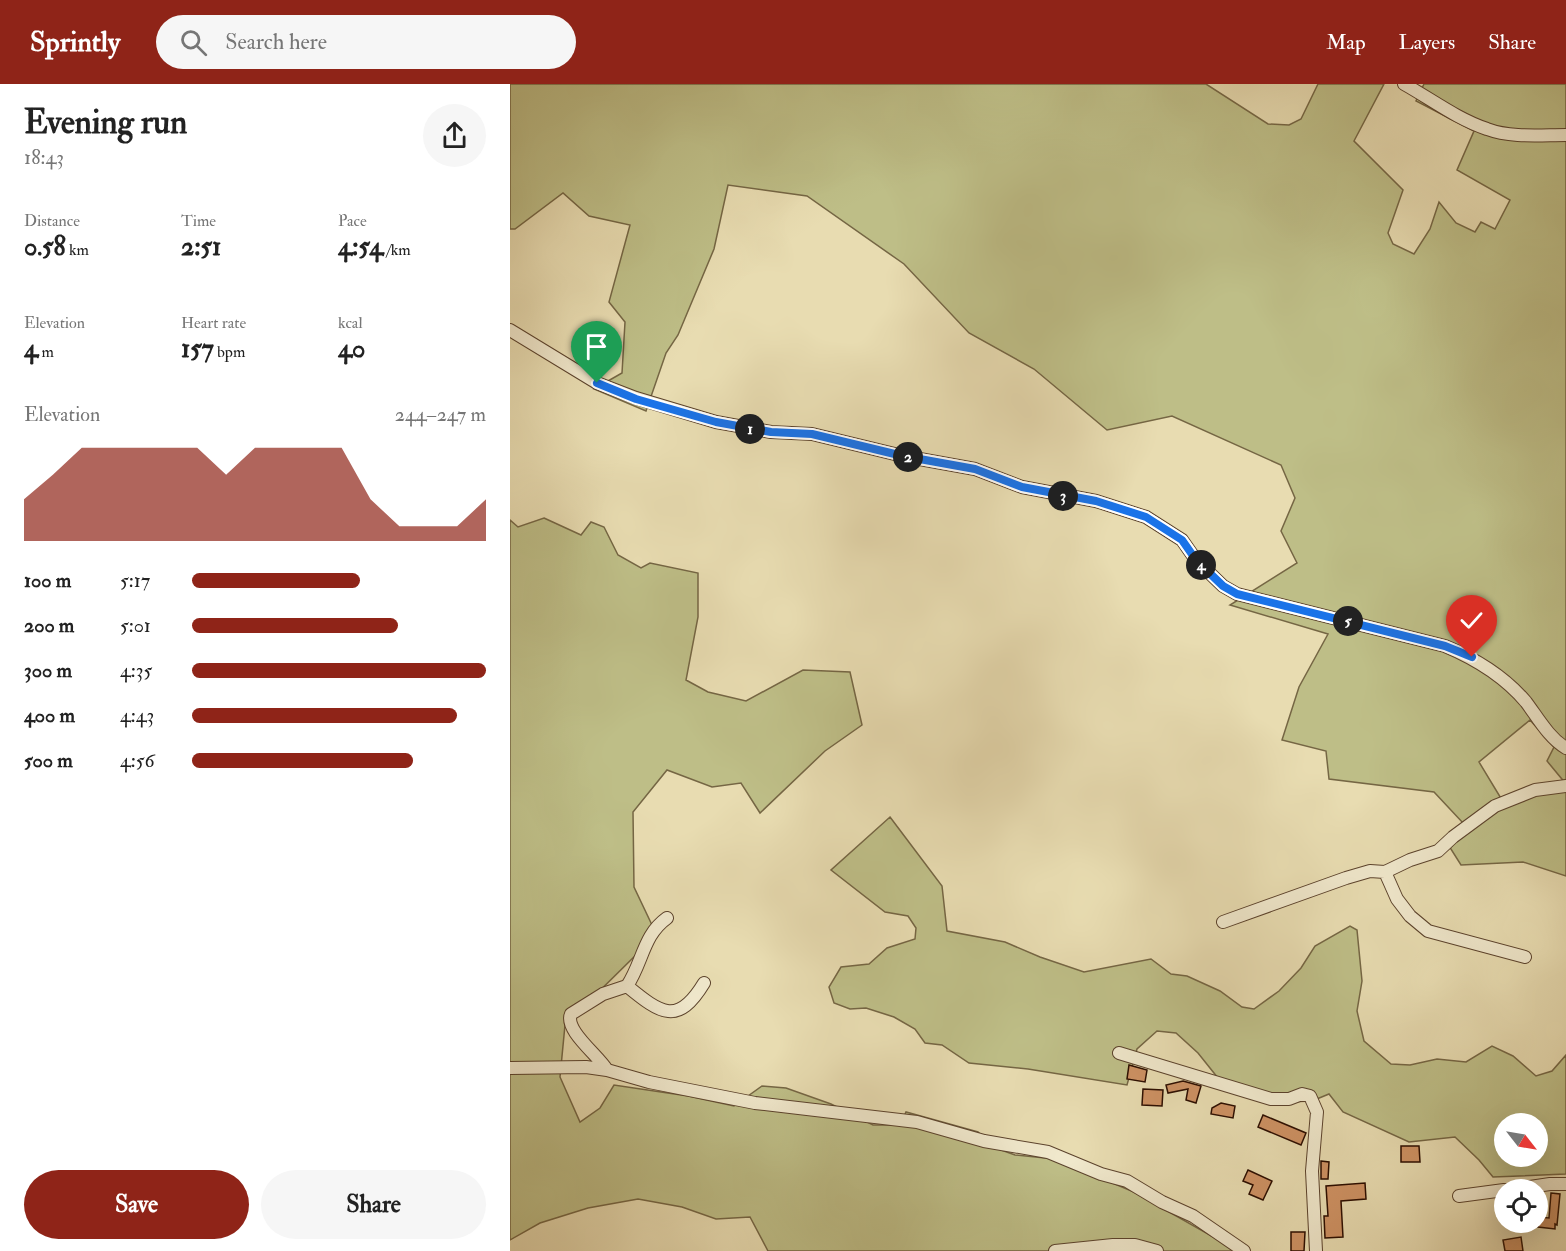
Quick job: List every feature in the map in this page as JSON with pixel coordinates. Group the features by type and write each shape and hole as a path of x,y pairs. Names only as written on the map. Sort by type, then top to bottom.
{"street":[{"path":"1404,84 1456,115 1487,129 1513,134 1566,135"},
{"path":"510,330 597,383 636,399 716,422 771,432 812,434 903,456 975,469 1022,487 1096,501 1146,517 1182,540 1196,560 1216,580 1237,594 1445,646 1472,657 1502,678 1558,743 1566,748"},
{"path":"1223,922 1346,878 1370,871 1385,872 1410,860 1438,851 1495,806 1535,790 1566,786"},
{"path":"1385,872 1397,899 1410,916 1428,931 1525,957"},
{"path":"607,1070 602,1061 572,1029 570,1016 603,994 627,986 634,976 653,929 667,918"},
{"path":"627,986 656,1006 672,1012 681,1010 689,1004 704,983"},
{"path":"1119,1053 1271,1099 1289,1099 1302,1094 1310,1096 1317,1112 1312,1171 1316,1251"},
{"path":"510,1068 586,1067 607,1070 649,1082 755,1103 918,1122 984,1141 1048,1152 1101,1174 1126,1181 1162,1202 1193,1216 1244,1251"},
{"path":"1548,1184 1566,1185"},
{"path":"1459,1196 1494,1192"},
{"path":"1055,1251 1135,1245 1156,1251"}],"green space":[{"path":"510,84 1206,84 1268,124 1289,125 1301,119 1318,84 1384,84 1354,141 1403,190 1388,233 1393,244 1414,254 1430,229 1439,202 1456,223 1475,232 1481,222 1495,229 1510,200 1457,170 1474,131 1416,101 1424,84 1566,84 1566,784 1547,761 1554,747 1530,720 1479,762 1505,805 1566,786 1566,876 1523,862 1461,865 1449,846 1464,824 1434,792 1329,779 1326,751 1282,740 1299,687 1328,634 1230,605 1297,563 1281,531 1295,498 1281,465 1172,416 1107,430 1034,369 969,333 904,264 807,196 728,185 714,249 678,335 666,353 646,411 594,389 622,373 625,322 609,302 630,225 589,216 563,193 515,229 510,229"},
{"path":"544,518 581,535 591,522 604,527 618,555 641,568 650,563 698,573 698,617 686,680 708,692 746,701 803,670 850,672 862,725 825,751 760,813 741,783 712,787 667,770 633,812 634,887 652,925 644,947 565,1025 560,1077 580,1122 600,1108 614,1085 688,1096 734,1106 762,1086 786,1088 831,1104 873,1125 900,1125 906,1112 978,1132 993,1147 1015,1155 1055,1159 1134,1192 1238,1251 768,1251 750,1217 716,1219 682,1207 638,1199 588,1208 540,1223 510,1240 510,520 518,527"},
{"path":"890,817 942,886 947,931 1005,942 1084,972 1151,959 1171,974 1187,976 1220,991 1242,1007 1254,1009 1279,991 1301,968 1315,946 1350,926 1357,930 1362,981 1357,1011 1364,1041 1391,1064 1410,1065 1437,1059 1466,1062 1492,1046 1513,1056 1536,1076 1552,1071 1566,1055 1566,1174 1493,1177 1455,1137 1409,1142 1343,1112 1329,1094 1312,1101 1286,1102 1218,1078 1198,1053 1176,1033 1157,1031 1137,1049 1127,1085 1028,1069 969,1063 942,1045 925,1043 915,1029 894,1017 866,1008 850,1009 834,1003 829,987 841,967 869,964 887,948 915,939 916,928 908,916 885,912 831,870"}],"building":[{"path":"1129,1065 1147,1070 1145,1082 1127,1079"},
{"path":"1183,1081 1201,1086 1196,1103 1186,1100 1188,1089 1168,1093 1166,1085"},
{"path":"1143,1089 1163,1090 1162,1106 1142,1105"},
{"path":"1221,1103 1235,1106 1233,1118 1211,1114 1212,1108"},
{"path":"1263,1115 1306,1133 1301,1145 1258,1127"},
{"path":"1401,1146 1419,1146 1420,1162 1401,1162"},
{"path":"1321,1161 1329,1162 1328,1179 1321,1179"},
{"path":"1248,1170 1272,1181 1263,1200 1249,1194 1253,1185 1243,1181"},
{"path":"1365,1183 1366,1199 1341,1201 1343,1237 1325,1238 1324,1216 1328,1216 1326,1186"},
{"path":"1551,1193 1560,1194 1555,1229 1548,1228"},
{"path":"1291,1232 1305,1232 1304,1251 1291,1251"},
{"path":"1521,1237 1523,1251 1505,1251 1503,1240"}],"route":[{"path":"597,383 636,399 716,422 771,432 812,434 903,456 975,469 1022,487 1096,501 1146,517 1182,540 1196,560 1223,586 1237,594 1445,646 1472,657"}]}
